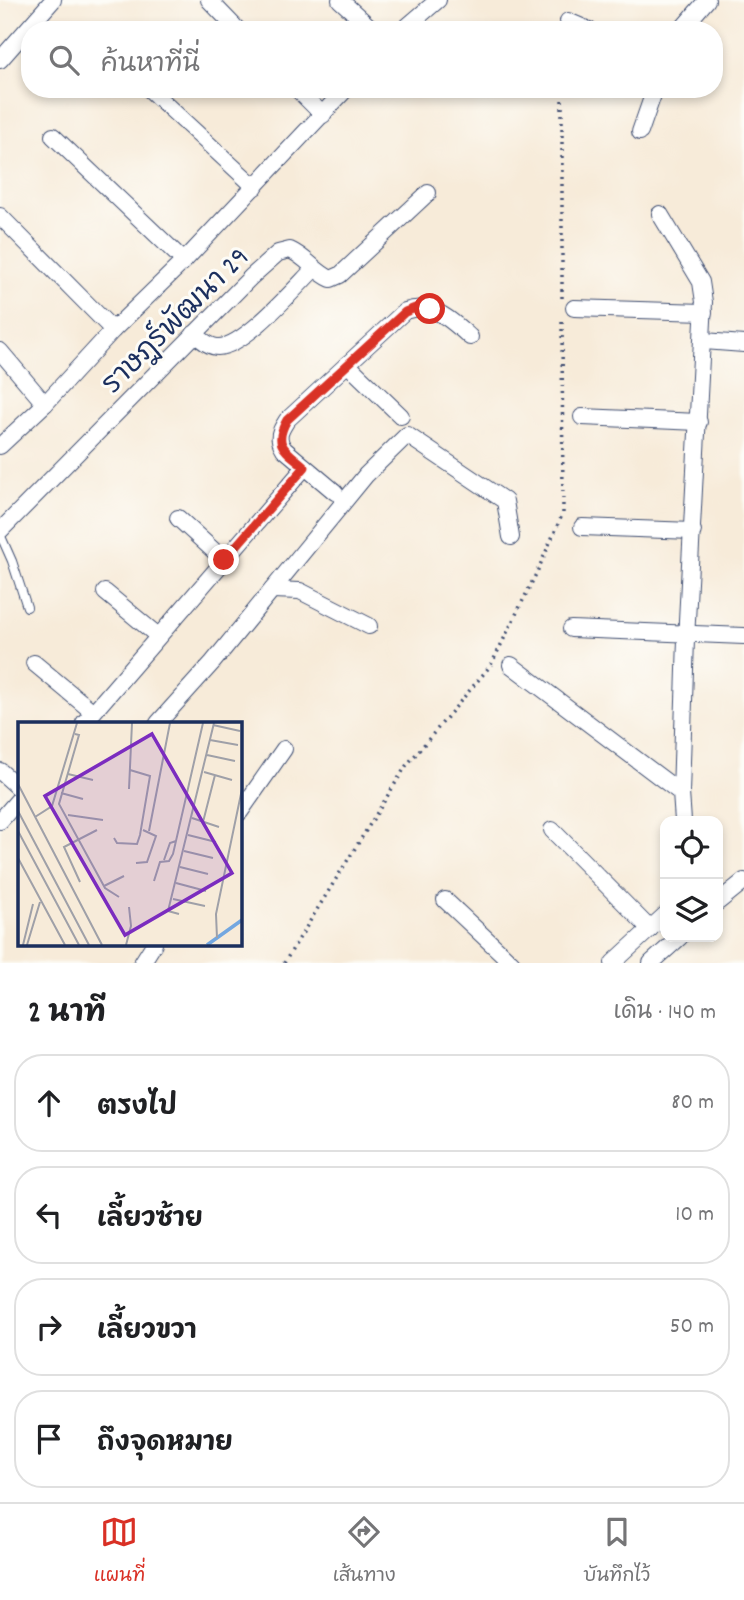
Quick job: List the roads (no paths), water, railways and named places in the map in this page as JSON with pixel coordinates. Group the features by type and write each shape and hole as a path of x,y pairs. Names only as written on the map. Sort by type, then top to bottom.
{"street":[{"path":"35,21 54,0"},
{"path":"209,0 229,21"},
{"path":"340,0 363,21"},
{"path":"414,21 438,0"},
{"path":"689,21 707,0"},
{"path":"0,60 21,37"},
{"path":"159,98 255,187"},
{"path":"306,98 323,115"},
{"path":"0,446 45,404 113,330 184,261 338,98"},
{"path":"640,132 652,98"},
{"path":"53,136 184,261"},
{"name":"ราษฎร์พัฒนา 29","path":"0,533 194,334 278,253 290,250 300,254 319,274 331,279 340,275 428,193"},
{"path":"660,214 701,282 704,312 687,634 681,793 683,816"},
{"path":"0,216 113,330"},
{"path":"194,334 208,344 218,347 231,342 254,329 314,268"},
{"path":"566,306 704,312"},
{"path":"335,492 284,449 279,441 279,433 287,420 405,312 418,307 430,309 446,316 470,337"},
{"path":"704,341 744,344"},
{"path":"0,351 45,404"},
{"path":"347,365 401,416"},
{"path":"582,417 699,422"},
{"path":"159,722 213,662 366,475 407,435 505,501 511,537"},
{"path":"34,663 88,718 305,467"},
{"path":"178,518 224,560"},
{"path":"582,527 694,531"},
{"path":"272,590 300,591 369,626"},
{"path":"105,592 158,636"},
{"path":"571,629 744,636"},
{"path":"511,665 681,793"},
{"path":"242,809 284,749"},
{"path":"0,771 18,787"},
{"path":"0,821 18,800"},
{"path":"552,830 650,929"},
{"path":"723,898 744,881"},
{"path":"445,900 512,963"},
{"path":"613,963 660,920"},
{"path":"652,963 675,942"},
{"path":"142,963 153,946"}],"lane":[{"path":"0,533 27,607"}]}
